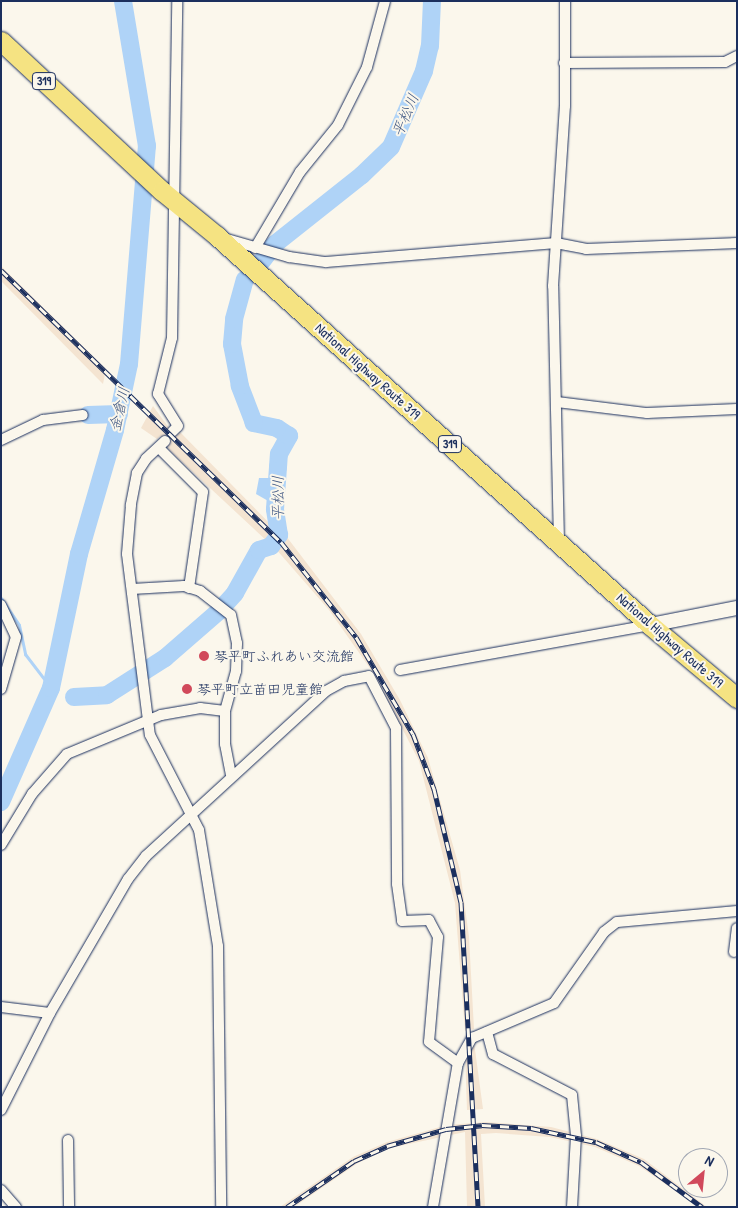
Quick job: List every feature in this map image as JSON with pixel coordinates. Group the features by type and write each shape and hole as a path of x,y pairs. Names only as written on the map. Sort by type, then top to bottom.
{"highway":[{"name":"National Highway Route 319","path":"1,41 168,197 216,236 650,625 737,698"}],"street":[{"path":"172,432 178,426 158,394 172,338 168,197 177,1"},
{"path":"255,248 300,172 338,125 367,67 385,1"},
{"path":"559,542 553,286 564,106 565,1"},
{"path":"564,63 725,62 737,56"},
{"path":"216,236 255,248 326,262 556,243 586,249 737,243"},
{"path":"557,402 647,413 737,409"},
{"path":"1,440 42,420 84,415"},
{"path":"189,588 203,492 162,444 146,459 137,473 131,505 127,554 150,735 199,830 218,946 221,1207"},
{"path":"132,589 189,588 217,602 231,615 235,626 236,671 225,711 225,744 231,774"},
{"path":"1,605 16,637 1,689"},
{"path":"400,670 737,608"},
{"path":"1,1110 50,1013 128,879 146,856 231,774 326,691 344,681 370,676 396,728 397,884 402,920 429,920 438,937 429,1042 458,1062"},
{"path":"1,845 32,794 67,754 149,718 200,708 225,711"},
{"path":"433,1207 458,1062 472,1038 554,1002 604,932 617,922 737,911"},
{"path":"734,952 737,928"},
{"path":"1,1007 50,1013"},
{"path":"487,1032 493,1054 572,1095 576,1136 572,1207"},
{"path":"68,1140 69,1207"},
{"path":"1,1190 16,1207"}],"shaded area":[{"path":"1,266 106,369 103,384 1,281"},
{"path":"153,406 172,432 177,435 180,432 277,531 268,542 166,447 169,444 160,436 157,439 141,428"},
{"path":"286,536 361,634 400,700 428,758 460,870 469,937 474,1029 465,1031 455,903 419,761 374,674 329,610 275,548"},
{"path":"474,1042 483,1109 467,1110 465,1053"},
{"path":"486,1122 551,1127 597,1139 644,1159 678,1185 678,1193 639,1166 595,1147 550,1137 496,1133 481,1134 485,1207 467,1207 465,1132 390,1148 358,1163 294,1207 280,1207 353,1157 387,1142 447,1125"},
{"path":"686,1198 695,1198 707,1207 699,1207"}],"water":[{"path":"259,478 272,478 270,502 256,494"}],"waterway":[{"name":"金倉川","path":"1,802 51,688 79,554 115,430 129,364 147,146 123,1"},
{"name":"平松川","path":"262,261 275,244 362,175 391,147 424,71 430,46 432,1"},
{"name":"平松川","path":"74,697 107,695 165,658 219,611 235,593 259,550 271,546 279,535 275,509 279,454 289,436 277,428 254,423 240,386 232,344 234,319 245,279"},
{"path":"88,415 119,414"},
{"path":"1,598 19,625 25,654 51,688"}],"railway":[{"path":"1,270 281,542 356,637 413,734 434,789 461,902 478,1207"},
{"path":"287,1207 354,1161 387,1146 446,1129 482,1125 531,1128 596,1142 641,1162 702,1207"}],"place":[{"name":"琴平町ふれあい交流館","path":"204,656"},
{"name":"琴平町立苗田児童館","path":"187,689"}]}
